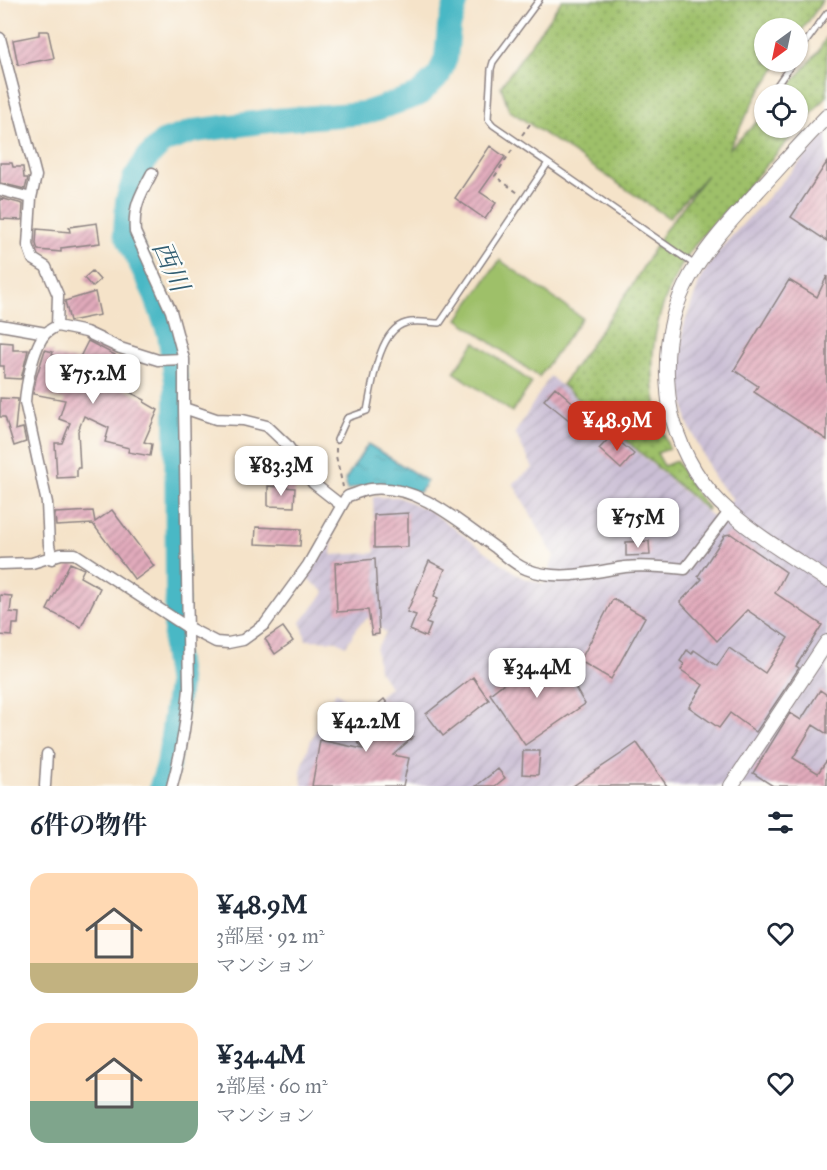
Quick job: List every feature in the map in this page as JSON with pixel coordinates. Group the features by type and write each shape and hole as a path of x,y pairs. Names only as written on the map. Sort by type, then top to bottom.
{"street":[{"path":"0,38 36,176 31,198 28,245 33,259 46,267 58,295 57,326"},
{"path":"827,116 728,224 695,265 676,307 666,351 668,404 682,448 706,488 729,512 766,540 827,580"},
{"path":"152,173 138,199 134,219 135,232 171,311 184,359 184,626 189,689 185,732 172,786"},
{"path":"0,190 31,198"},
{"path":"0,325 46,333"},
{"path":"52,559 47,503 25,402 25,390 35,355 46,333 57,326 86,332 120,348 158,360 184,359"},
{"path":"184,408 216,419 243,420 267,426 287,445 313,483 341,505"},
{"path":"0,564 32,563 52,559 61,554 75,554 184,626 216,642 228,643 243,640 265,624 308,564 348,496 371,489 411,495 430,501 525,569 571,576 601,573 626,567 659,566 685,569 729,512"},
{"path":"731,786 827,642"},
{"path":"45,786 47,754"}],"lane":[{"path":"539,0 493,62 488,119 517,142 695,265"},
{"path":"808,39 827,13"},
{"path":"337,440 347,418 367,411 382,346 393,331 405,323 440,323 548,163"}],"path":[{"path":"526,198 495,176 530,124"},
{"path":"336,456 344,493"}],"shaded area":[{"path":"827,133 827,786 302,786 301,770 311,740 336,692 362,711 390,687 378,669 376,649 386,633 369,617 358,626 346,646 337,641 306,640 301,622 325,592 307,578 333,536 331,555 375,553 373,497 398,497 430,511 521,577 545,584 554,556 513,483 533,468 515,433 550,376 714,518 733,499 716,481 687,422 680,379 683,328 701,277 719,250"}],"green space":[{"path":"562,0 823,0 808,22 808,18 754,18 754,72 773,72 765,84 754,84 754,101 728,150 754,125 754,138 790,138 694,245 675,277 664,301 657,325 653,373 655,398 669,449 657,453 664,466 676,461 708,508 707,510 562,385 633,284 663,233 707,175 669,218 509,110 501,86"},
{"path":"827,36 827,96 808,118 808,84 791,84 801,72 808,72 808,64"},
{"path":"500,260 582,318 539,377 458,319"},
{"path":"475,342 532,383 512,412 454,372"}],"water":[{"path":"368,444 427,481 420,492 375,485 347,490 345,480"}],"building":[{"path":"39,31 48,31 54,58 18,65 13,40 39,35"},
{"path":"490,146 505,157 480,192 496,203 485,219 455,198"},
{"path":"827,162 827,241 791,217"},
{"path":"0,163 12,163 13,167 23,167 24,178 28,178 25,189 0,183"},
{"path":"0,198 23,204 22,220 1,219"},
{"path":"97,223 100,243 61,248 61,252 38,250 37,229 70,232 69,227"},
{"path":"92,271 100,280 92,287 84,278"},
{"path":"827,276 827,440 754,392 758,386 734,370 789,280 817,297"},
{"path":"95,292 100,315 70,321 65,301"},
{"path":"88,341 115,355 103,378 145,400 144,402 158,410 144,442 152,444 150,456 128,452 129,448 105,442 109,428 84,416 78,431 80,468 77,468 77,477 57,478 55,443 62,443 70,423 59,419 65,400 33,394 36,378 45,350 53,352 52,355 78,361"},
{"path":"0,342 13,343 13,350 28,350 21,379 4,378 4,366 0,366"},
{"path":"555,387 577,406 579,403 596,418 584,432 544,400"},
{"path":"0,398 18,399 15,430 23,428 26,442 14,446 5,417 0,417"},
{"path":"612,435 634,454 621,469 599,449"},
{"path":"268,486 295,488 294,507 268,506"},
{"path":"112,510 154,566 135,580 93,524 56,526 55,513 93,511 95,522"},
{"path":"408,513 408,547 374,548 374,515"},
{"path":"256,527 301,529 300,546 255,544"},
{"path":"731,534 786,572 775,593 822,625 796,666 799,668 756,732 730,713 719,728 689,707 703,685 681,670 684,664 680,661 687,650 692,654 694,650 717,666 729,648 765,673 788,638 747,610 717,641 680,602 702,579 698,576 725,535"},
{"path":"649,541 650,555 626,556 626,542"},
{"path":"375,559 379,634 372,635 368,610 337,612 335,563"},
{"path":"429,561 445,569 434,596 438,598 426,623 431,625 426,637 410,630 416,615 407,612"},
{"path":"70,563 84,569 80,577 100,588 81,627 47,610"},
{"path":"0,595 12,596 10,612 19,613 18,624 13,624 12,636 0,635"},
{"path":"613,599 645,617 611,679 580,661"},
{"path":"283,627 293,641 275,654 265,639"},
{"path":"544,652 560,674 565,671 585,704 525,745 490,694"},
{"path":"473,677 489,700 443,736 426,714"},
{"path":"820,690 827,695 827,734 813,725 793,758 818,773 827,760 827,786 773,786 753,773 790,713 801,720"},
{"path":"384,699 413,737 393,755 409,758 403,786 312,786 320,740 363,749 348,729"},
{"path":"637,743 667,786 573,786 624,752"},
{"path":"523,751 540,751 538,775 522,774"},
{"path":"498,769 505,778 495,786 476,786"}],"waterway":[{"name":"西川","path":"161,786 168,766 179,685 174,649 177,596 176,381 169,334 154,292 125,232 127,201 134,179 148,157 163,142 194,131 276,120 365,113 418,95 439,75 446,58 449,27 457,0"}]}
